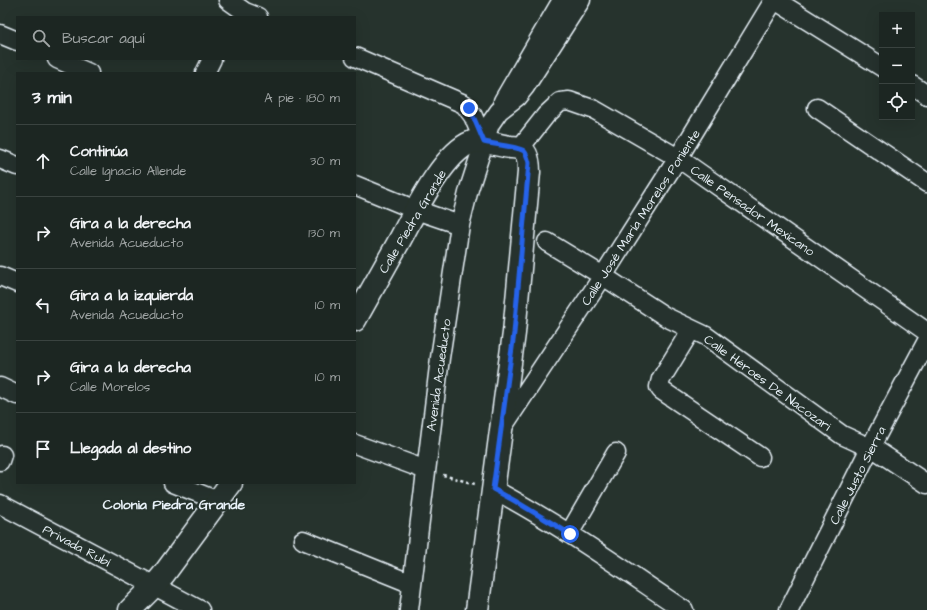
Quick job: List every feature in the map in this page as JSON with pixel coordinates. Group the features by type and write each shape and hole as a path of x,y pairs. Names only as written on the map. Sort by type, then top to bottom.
{"street":[{"path":"499,110 562,0"},
{"name":"Avenida Acueducto","path":"409,610 440,358 460,225 469,188 490,124 499,110 517,97 525,87 581,0"},
{"path":"774,0 879,65"},
{"name":"Calle José María Morelos Poniente","path":"500,430 603,276 678,158 774,0"},
{"path":"236,6 256,16"},
{"path":"0,34 16,41"},
{"path":"356,57 464,104 473,116 484,142 499,146 520,148 524,151 529,163 514,333 477,610"},
{"path":"59,60 87,72"},
{"path":"206,72 212,60"},
{"path":"915,88 927,95"},
{"name":"Calle Pensador Mexicano","path":"520,148 553,107 560,102 568,101 595,110 678,158 927,332"},
{"path":"817,108 927,183"},
{"name":"Calle Piedra Grande","path":"356,318 431,184 450,158 461,148 472,142 484,142"},
{"path":"0,159 16,166"},
{"path":"356,185 416,210 460,225"},
{"name":"Calle Héroes De Nacozari","path":"547,242 666,317 706,336 842,435 891,459 927,484"},
{"path":"0,276 16,283"},
{"path":"691,330 661,379 659,387 661,390 760,457"},
{"name":"Calle Justo Sierra","path":"789,610 870,448 927,341"},
{"path":"0,387 16,395"},
{"path":"356,444 426,470"},
{"path":"570,534 616,453"},
{"path":"176,484 218,501"},
{"path":"130,610 154,586 230,484"},
{"path":"493,489 570,534 684,610"},
{"name":"Privada Rubí","path":"0,504 200,610"},
{"path":"303,540 412,584"}],"path":[{"path":"426,470 493,489"}],"district":[{"name":"Colonia Piedra Grande","path":"174,504"}],"route":[{"path":"469,108 484,142 499,146 520,148 524,151 529,163 514,333 493,489 570,534"}]}
